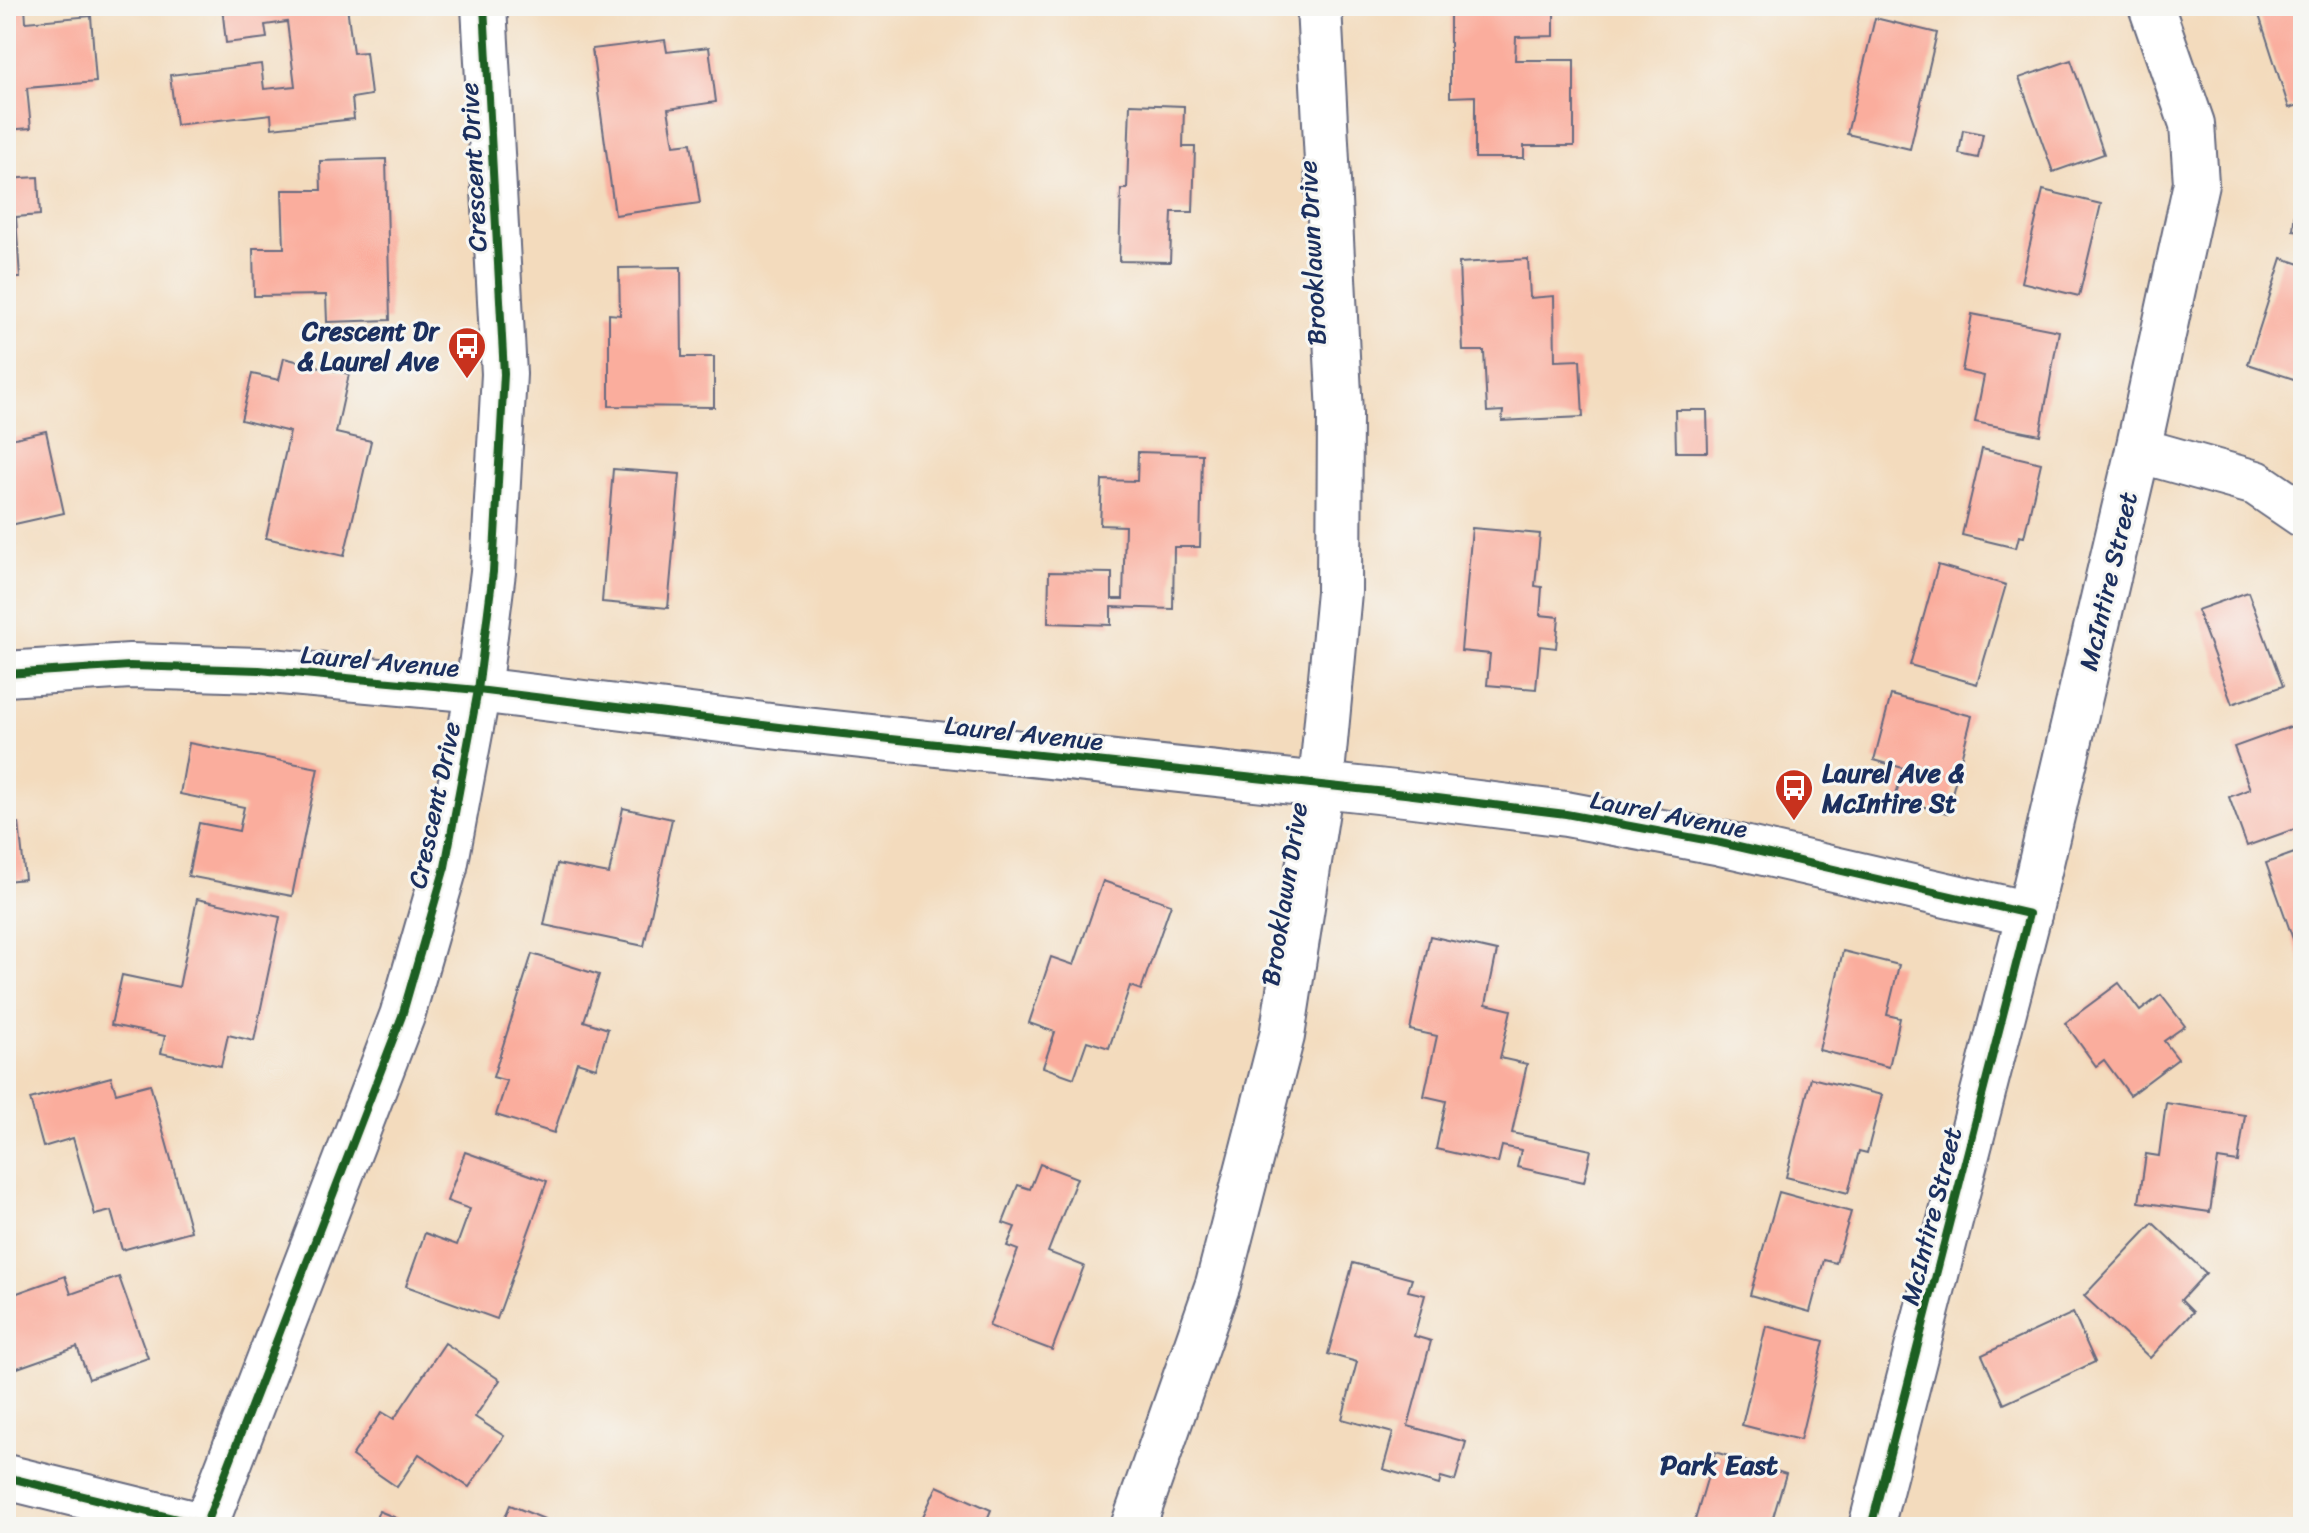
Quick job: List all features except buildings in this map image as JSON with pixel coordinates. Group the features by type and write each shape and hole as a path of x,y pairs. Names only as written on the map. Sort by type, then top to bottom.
{"street":[{"name":"Crescent Drive","path":"205,1526 402,1016 445,867 478,690 493,572 504,374 484,6"},
{"name":"Brooklawn Drive","path":"1133,1527 1218,1284 1282,1036 1321,784 1339,592 1340,414 1319,6"},
{"name":"McIntire Street","path":"1871,1527 2029,914 2183,256 2196,183 2192,124 2151,6"},
{"path":"2138,450 2256,483 2303,515"},
{"name":"Laurel Avenue","path":"6,674 130,666 259,670 478,690 803,729 1321,784 1581,817 1721,843 2029,914"},
{"path":"6,1477 205,1526"}],"cycle path":[{"path":"6,1477 205,1526 402,1016 445,867 478,690 493,572 504,374 484,6"},
{"path":"6,674 130,666 259,670 478,690 787,728 1405,794 1566,814 1721,843 2029,914 1871,1527"}],"place":[{"name":"Crescent Dr & Laurel Ave","path":"467,380"},
{"name":"Laurel Ave & McIntire St","path":"1794,822"}],"district":[{"name":"Park East","path":"1719,1464"}]}
